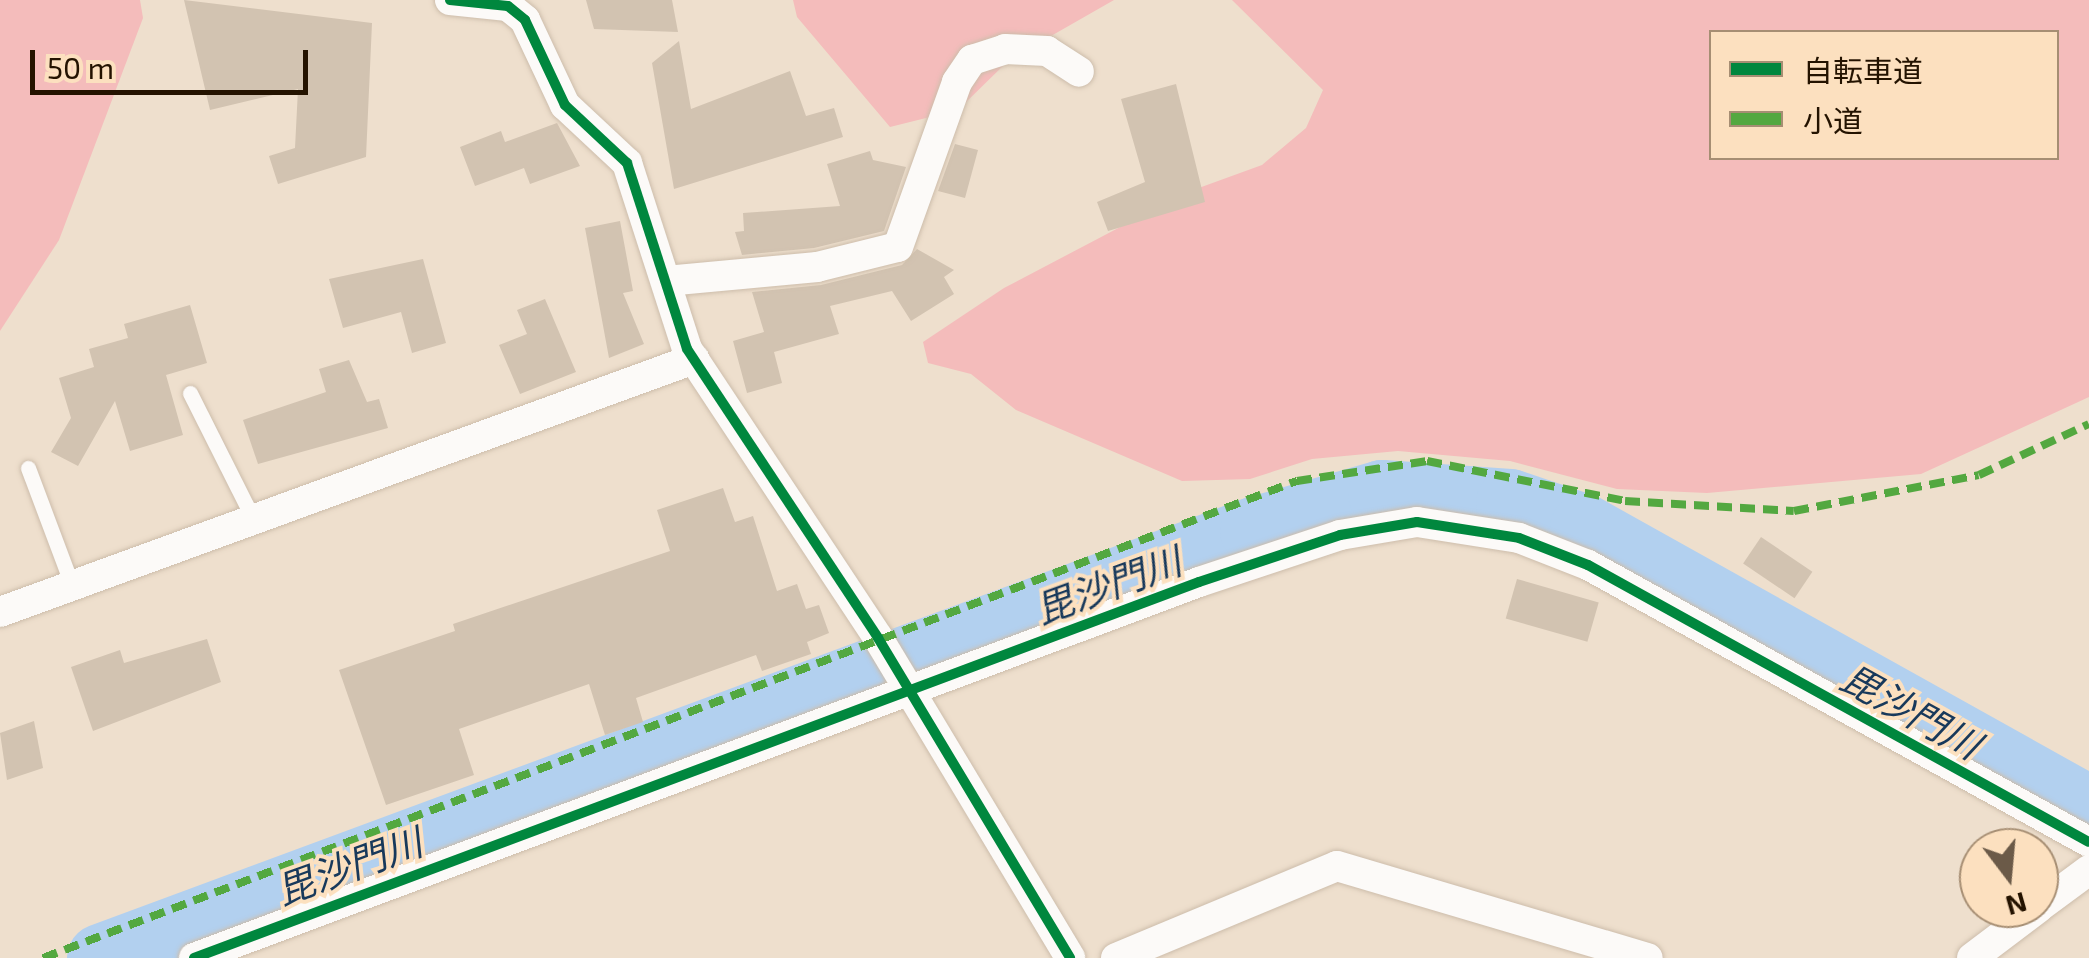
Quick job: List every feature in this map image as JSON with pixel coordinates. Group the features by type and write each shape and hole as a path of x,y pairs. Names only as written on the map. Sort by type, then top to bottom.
{"street":[{"path":"450,0 508,6 525,20 565,105 632,172 694,358 910,693 1070,958"},
{"path":"666,281 817,267 898,247 957,82 972,60 1004,49 1047,51 1079,72"},
{"path":"0,612 694,358"},
{"path":"194,958 1340,535 1417,522 1519,538 1588,565 2089,842"},
{"path":"1116,958 1337,866 1648,958"},
{"path":"2059,892 2089,870"},
{"path":"1972,958 2012,928"}],"lane":[{"path":"190,393 253,518"},
{"path":"28,468 72,585"}],"shaded area":[{"path":"0,0 140,0 143,18 59,240 0,331"},
{"path":"793,0 1114,0 1009,60 958,110 890,127 797,17"},
{"path":"1232,0 2089,0 2089,397 1921,474 1707,493 1617,489 1510,461 1398,451 1312,459 1250,479 1182,481 1016,410 971,374 928,363 923,342 1004,288 1185,193 1262,165 1306,128 1323,90"}],"building":[{"path":"184,0 372,23 366,157 278,184 269,156 295,148 298,89 210,110"},
{"path":"586,0 672,0 678,32 594,29"},
{"path":"679,41 691,109 790,71 806,116 834,108 843,137 674,189 652,63"},
{"path":"1176,84 1205,202 1108,231 1097,202 1145,182 1121,99"},
{"path":"557,123 580,166 530,184 524,168 475,186 460,147 501,131 505,142"},
{"path":"955,144 978,150 965,198 938,191"},
{"path":"870,151 873,160 906,167 884,231 814,248 742,255 735,232 744,231 743,213 840,206 827,164"},
{"path":"620,221 633,291 623,293 644,344 609,358 585,228"},
{"path":"917,249 954,270 944,277 954,294 911,321 892,291 830,306 839,334 774,352 782,383 747,393 733,341 764,332 752,292 821,285 902,265"},
{"path":"423,259 446,343 412,353 401,312 343,328 329,279"},
{"path":"545,299 576,372 520,394 499,345 527,334 517,310"},
{"path":"190,305 207,363 166,375 183,435 130,451 115,401 78,466 51,452 71,418 59,378 94,367 89,349 128,338 124,324"},
{"path":"349,360 367,402 379,399 388,428 258,464 243,420 326,392 319,369"},
{"path":"723,488 735,522 753,516 777,591 797,584 806,609 819,605 829,633 807,642 811,654 762,671 756,655 636,698 643,722 605,735 589,684 459,729 474,775 386,805 339,670 455,631 453,624 670,551 657,510"},
{"path":"1761,537 1812,572 1795,598 1743,564"},
{"path":"1517,579 1599,602 1587,642 1506,618"},
{"path":"207,639 221,682 93,731 71,667 120,650 124,663"},
{"path":"34,721 43,768 7,780 0,733"}],"waterway":[{"name":"毘沙門川","path":"101,958 1254,531 1382,494 1510,503 1584,528 2089,810"}],"marked path":[{"path":"43,958 1297,481 1427,461 1625,501 1794,511 1979,475 2089,424"}],"cycle path":[{"path":"450,0 508,6 525,20 565,105 627,163 687,349 878,638 1070,958"},
{"path":"194,958 1199,582 1340,535 1417,522 1519,538 1588,565 2089,842"}]}
